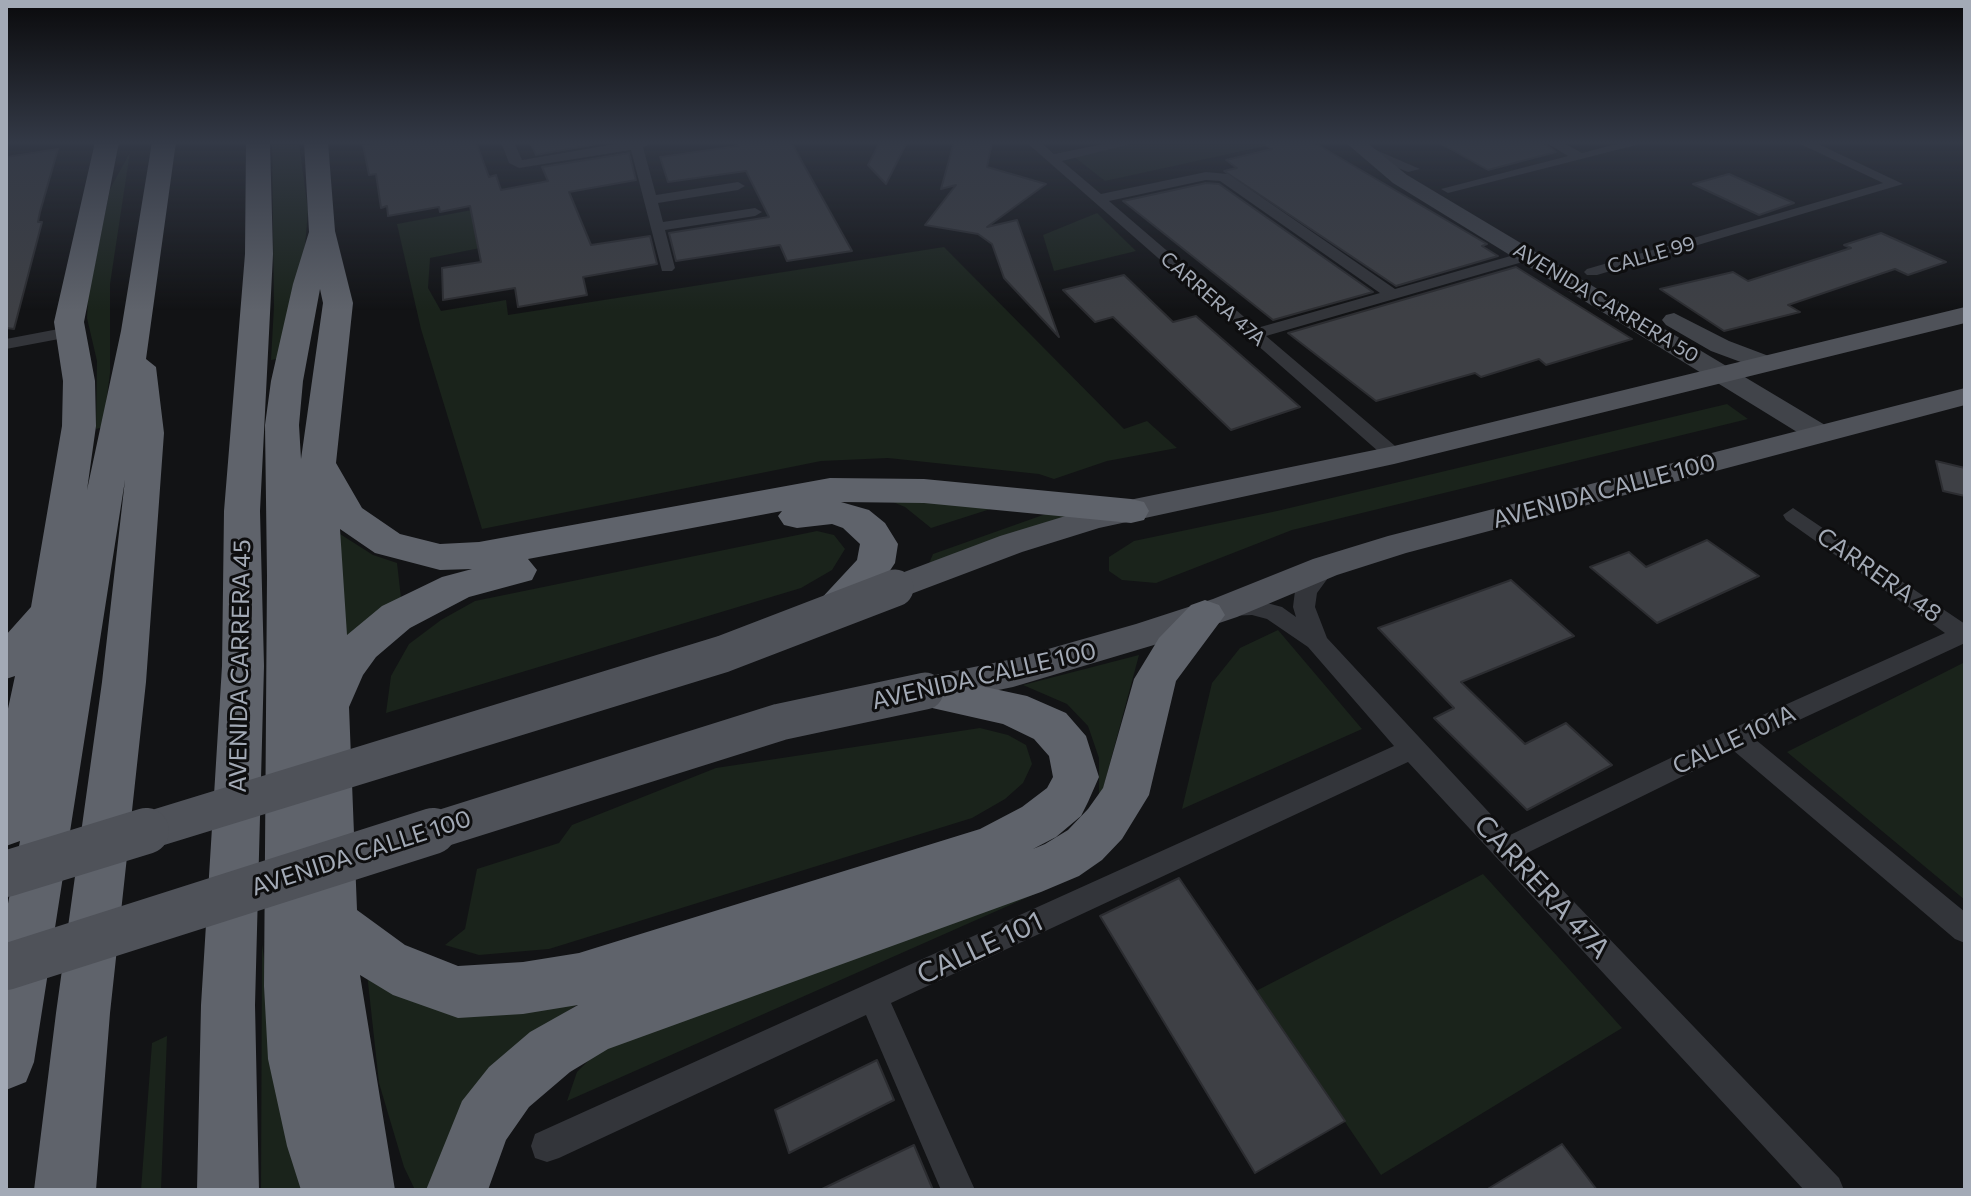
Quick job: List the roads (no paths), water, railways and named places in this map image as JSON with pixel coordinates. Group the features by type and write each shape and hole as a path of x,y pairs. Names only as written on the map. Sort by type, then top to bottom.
{"highway":[{"path":"7,814 50,612 80,403 69,332 70,314 95,198"},
{"path":"6,1062 114,439 136,331 154,198"},
{"name":"AVENIDA CARRERA 45","path":"228,1190 228,1005 243,666 242,511 259,254 258,198"},
{"name":"AVENIDA CARRERA 45","path":"320,198 322,231 336,285 338,314 318,461 325,619 332,967 364,1190"},
{"name":"AVENIDA CARRERA 45","path":"322,231 307,284 287,381 282,425 287,576 291,986 296,1059 317,1146 332,1190"},
{"path":"65,1190 83,1013 124,682 147,433 136,331"},
{"path":"318,461 348,516 388,544 440,557 479,555 830,490 924,491 1131,511"},
{"path":"326,711 345,668 361,646 396,617 456,587 495,575 765,522 833,512 856,519 872,532 879,544 876,563 831,613"},
{"path":"457,1190 483,1122 509,1087 550,1052 592,1027 1023,876 1062,860 1085,845 1105,824 1125,795 1155,679 1174,649 1215,611"},
{"path":"6,663 50,612"},
{"path":"330,921 386,963 412,977 458,992 523,988 579,979 995,845 1039,822 1064,802 1076,777 1070,749 1050,726 1011,708 925,691"}],"main road":[{"path":"6,874 723,654 1011,544 1131,511 1394,455 1965,315"},
{"name":"AVENIDA CALLE 100","path":"6,967 780,722 1028,669 1215,611 1325,567 1414,540 1965,396"}],"street":[{"path":"663,198 649,200 667,268"},
{"path":"1098,199 1104,198"},
{"path":"1253,198 1393,295"},
{"name":"AVENIDA CARRERA 50","path":"1431,198 1820,434"},
{"name":"AVENIDA CARRERA 50","path":"1463,198 1707,339 1765,363"},
{"name":"CALLE 99","path":"1592,272 1848,198"},
{"name":"CARRERA 47A","path":"1098,199 1394,455"},
{"path":"656,227 755,212"},
{"path":"1254,334 1528,256"},
{"path":"6,344 69,332"},
{"name":"CARRERA 48","path":"1793,515 1964,634"},
{"name":"CARRERA 47A","path":"1325,567 1306,591 1304,607 1317,642 1412,749 1827,1190"},
{"path":"1215,611 1252,607 1274,613 1317,642"},
{"name":"CALLE 101A","path":"1507,850 1736,738 1964,634"},
{"path":"1736,738 1965,930"},
{"name":"CALLE 101","path":"547,1146 1412,749"},
{"path":"873,997 958,1190"}]}
